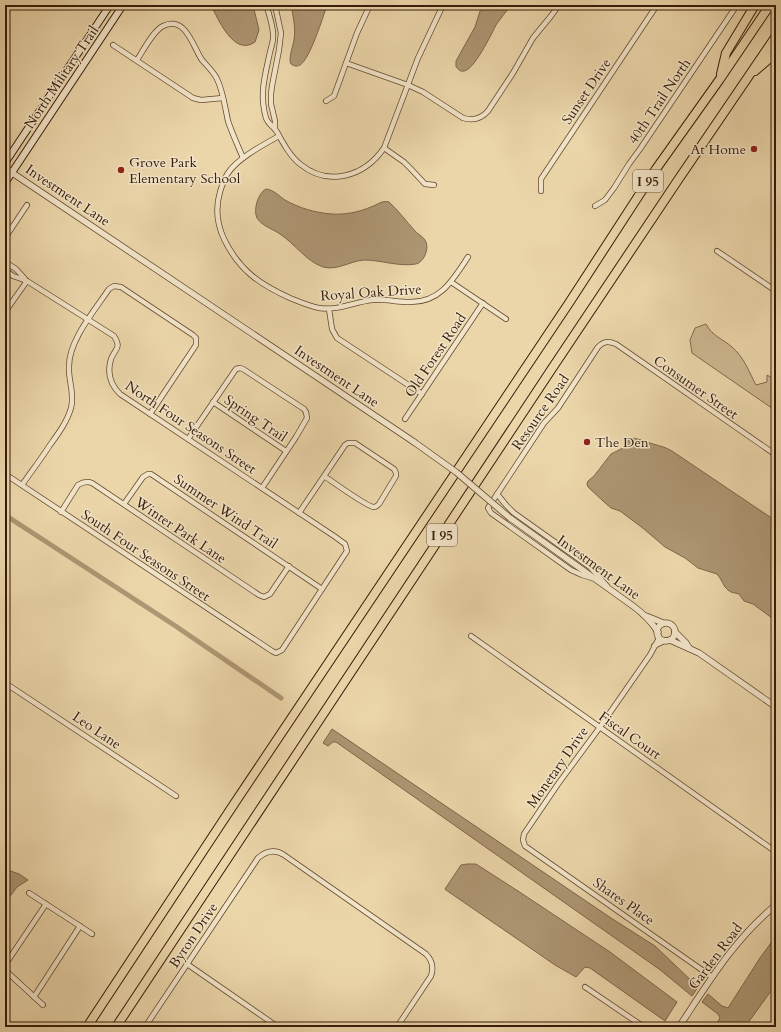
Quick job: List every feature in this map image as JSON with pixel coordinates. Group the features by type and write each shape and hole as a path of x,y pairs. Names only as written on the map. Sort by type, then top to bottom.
{"highway":[{"path":"720,78 726,53 755,5"},
{"name":"I 95","path":"87,1027 234,804 569,303 656,169 770,5"},
{"name":"I 95","path":"116,1027 567,345 776,36"},
{"path":"747,78 776,51"}],"main road":[{"name":"North Military Trail","path":"5,163 110,5"},
{"name":"North Military Trail","path":"5,183 123,5"}],"street":[{"path":"266,5 274,36 263,88 262,104 267,120 275,129 290,154 301,165 315,173 338,177 363,170 375,160 384,148 422,47 443,5"},
{"path":"275,5 281,33 271,90 271,104 275,121 275,129"},
{"path":"326,101 334,96 357,33 370,5"},
{"path":"346,63 408,85 431,96 463,118 473,119 480,117 488,111 513,73 533,38 558,5"},
{"name":"Sunset Drive","path":"541,191 541,179 657,5"},
{"name":"40th Trail North","path":"595,206 605,200 614,188 737,5"},
{"path":"137,60 158,29 168,25 178,26 184,30 189,35 199,56 216,76 230,127 243,158"},
{"path":"113,45 193,98 201,100 223,98"},
{"name":"Royal Oak Drive","path":"279,136 243,158 228,172 223,182 217,208 220,231 236,260 256,279 271,289 308,305 320,308 341,307 371,300 418,302 439,294 451,282 468,257"},
{"path":"384,148 404,162 425,184 434,185"},
{"name":"Investment Lane","path":"5,168 414,442 456,472 510,518 646,616 653,624 658,634"},
{"path":"5,238 27,204"},
{"path":"717,251 776,291"},
{"path":"5,262 16,269 27,281"},
{"path":"5,270 13,276 27,281"},
{"path":"5,312 27,281"},
{"name":"North Four Seasons Street","path":"27,281 114,336 117,341 118,348 111,359 109,375 113,385 120,394 345,544 347,547 346,553 322,589"},
{"path":"451,282 506,319"},
{"path":"22,486 61,428 70,411 72,390 69,372 69,359 73,344 109,289 114,286 121,287 196,338 196,345 150,414"},
{"name":"Old Forest Road","path":"405,419 483,303"},
{"path":"329,308 332,329 337,338 422,394"},
{"name":"Consumer Street","path":"602,343 609,342 616,344 776,455"},
{"name":"Resource Road","path":"598,580 571,570 491,513 488,508 544,423 558,408 602,343"},
{"path":"188,439 236,369 243,369 276,390 304,409 308,418 262,488"},
{"name":"Spring Trail","path":"213,402 286,451"},
{"path":"299,513 324,476 345,445 348,442 355,443 394,469 396,473 396,476 376,507 365,503 324,476"},
{"name":"South Four Seasons Street","path":"5,474 276,653 282,650 322,589"},
{"name":"Summer Wind Trail","path":"124,504 143,477 151,474 322,589"},
{"name":"Winter Park Lane","path":"61,512 78,485 86,482 92,483 259,596 264,597 270,594 289,566"},
{"path":"497,494 514,513 590,567 611,590"},
{"name":"Investment Lane","path":"646,616 663,623"},
{"path":"689,648 675,632 671,624 663,623 659,627 658,634 663,640 668,640 689,648 776,707"},
{"path":"654,646 674,637 675,632"},
{"name":"Monetary Drive","path":"524,843 524,834 646,660 654,646 658,634"},
{"name":"Fiscal Court","path":"471,636 776,852"},
{"name":"Leo Lane","path":"5,683 176,796"},
{"name":"Shares Place","path":"524,843 525,846 712,977"},
{"name":"Byron Drive","path":"145,1027 261,856 271,851 284,855 426,954 430,959 433,970 431,976 397,1027"},
{"path":"29,893 92,934"},
{"path":"5,966 46,904"},
{"name":"Garden Road","path":"679,1027 738,941 756,922 776,905"},
{"path":"34,997 80,926"},
{"path":"187,964 278,1027"},
{"path":"5,970 43,1005"},
{"path":"585,987 644,1027"}],"shaded area":[{"path":"211,5 253,5 259,30 255,42 247,45 240,45 234,41 222,27"},
{"path":"291,5 327,5 308,55 300,65 296,66 290,62 295,31"},
{"path":"482,5 512,5 496,25 473,65 464,71 461,71 456,67 456,61 475,27"},
{"path":"266,189 296,205 320,213 352,213 382,202 389,202 425,240 427,248 425,255 419,263 410,265 364,260 333,268 323,267 311,261 285,238 259,221 256,215 256,206 261,194"},
{"path":"706,324 711,332 732,347 740,355 756,385 767,382 767,375 776,380 776,411 692,353 690,340 695,328"},
{"path":"630,438 661,446 672,451 776,521 776,621 753,604 744,601 739,594 728,590 717,574 698,568 685,558 665,547 620,511 611,508 588,487 588,481 594,476 611,454 625,447"},
{"path":"332,729 611,918 655,946 698,987 692,996 659,969 336,742 333,742 328,746 323,743"},
{"path":"476,864 518,891 610,952 677,1002 665,1021 590,968 585,967 576,977 555,965 446,890 445,889 461,865"},
{"path":"5,869 19,874 28,880 17,887 5,903"},
{"path":"776,936 776,984 745,1027 715,1027 720,1018 718,1014 702,1002 708,994 722,1006 728,1008"}],"waterway":[{"path":"5,515 174,625 281,698"}],"place":[{"name":"At Home","path":"754,149"},
{"name":"Grove Park Elementary School","path":"121,170"},
{"name":"The Den","path":"587,442"}]}
